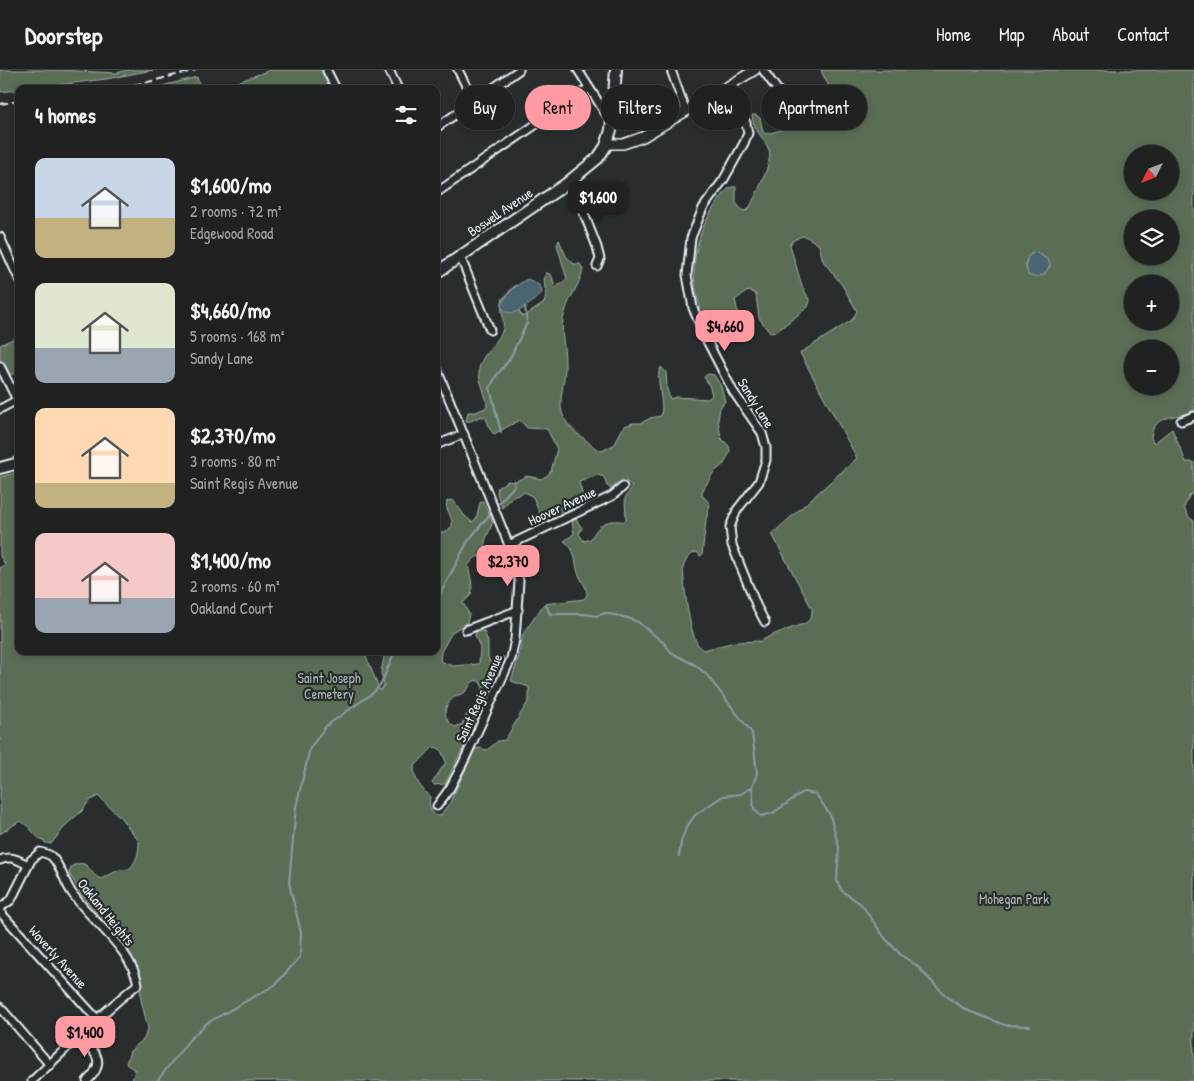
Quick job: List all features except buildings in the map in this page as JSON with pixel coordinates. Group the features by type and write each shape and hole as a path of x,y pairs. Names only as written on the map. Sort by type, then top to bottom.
{"main road":[{"path":"615,85 616,70"},
{"path":"606,144 611,130"},
{"name":"Boswell Avenue","path":"440,269 597,160 606,144"},
{"path":"0,468 15,464"}],"street":[{"path":"389,70 396,85"},
{"path":"458,70 466,85"},
{"path":"497,85 519,70"},
{"path":"578,70 587,85"},
{"path":"671,70 686,112"},
{"path":"732,85 755,70"},
{"path":"763,70 774,85"},
{"path":"327,71 334,85"},
{"path":"591,91 601,107"},
{"path":"606,144 619,145 637,140 689,110"},
{"path":"440,125 455,114"},
{"path":"440,191 528,130"},
{"name":"Sandy Lane","path":"747,130 744,143 724,178 703,208 691,238 686,275 693,308 706,339 733,391 762,433 766,447 766,460 759,482 737,510 730,528 732,545 765,622"},
{"path":"570,180 597,247 600,259 598,266"},
{"path":"0,237 15,270"},
{"path":"460,256 490,330"},
{"path":"0,366 15,396"},
{"name":"Saint Regis Avenue","path":"437,806 463,764 507,671 514,649 519,576 509,545 440,377"},
{"path":"0,409 15,403"},
{"path":"1181,421 1194,416"},
{"path":"440,443 464,434"},
{"name":"Hoover Avenue","path":"509,545 612,496 623,487"},
{"path":"466,630 518,610"},
{"name":"Oakland Heights","path":"28,865 40,852 49,854 56,862 72,892 127,957 136,975 138,984 97,1019 32,1081"},
{"path":"0,860 12,857 28,865 11,900 0,908"},
{"name":"Waverly Avenue","path":"0,912 97,1019"},
{"path":"0,1007 50,1065"},
{"path":"80,1036 96,1053 98,1060 98,1068 87,1081"}],"green space":[{"path":"0,70 116,73 128,70 153,70 106,79 57,85 15,85 15,90 0,92"},
{"path":"270,70 322,70 329,85 230,85"},
{"path":"821,70 1194,70 1194,412 1173,416 1161,421 1152,430 1151,438 1154,443 1172,429 1186,462 1194,462 1194,492 1189,496 1184,508 1189,517 1194,521 1194,1081 132,1081 135,1070 126,1064 130,1051 144,1039 148,1028 141,1000 137,967 127,947 82,896 69,873 72,866 78,864 86,865 101,879 119,870 129,869 137,856 139,841 120,817 98,796 89,801 51,844 42,841 20,821 0,834 0,568 5,564 0,556 0,477 15,473 15,655 366,655 380,691 384,685 381,673 384,655 440,655 440,533 447,531 452,526 452,520 446,504 447,501 453,500 472,522 476,519 480,503 483,501 493,522 485,541 485,556 476,557 468,565 472,590 463,603 469,614 467,623 452,632 441,652 440,661 453,666 479,664 480,648 475,635 476,632 480,631 484,631 488,642 490,662 502,657 504,659 496,674 485,706 482,706 483,687 479,681 474,681 465,692 452,699 446,707 445,711 448,722 455,727 462,724 467,714 472,714 475,718 473,729 445,784 434,785 432,783 446,762 441,750 436,747 432,748 414,767 415,776 419,784 430,797 431,810 437,816 440,816 450,802 475,749 487,750 498,741 505,740 529,700 529,687 511,681 523,634 544,604 584,599 587,595 572,549 564,541 574,534 572,521 576,519 582,528 579,534 584,541 591,539 598,528 605,523 626,519 625,498 631,489 631,485 623,479 611,489 607,486 604,477 598,475 579,482 584,500 582,503 547,521 543,521 533,497 525,492 513,497 502,508 497,493 498,487 508,481 514,482 527,476 541,479 548,475 551,471 557,449 547,429 527,428 520,420 494,434 485,417 466,421 468,412 476,412 487,407 479,369 483,358 498,339 503,329 503,298 517,285 518,310 522,316 525,316 544,303 546,273 552,276 555,288 567,279 557,245 559,240 566,256 574,264 580,264 583,269 562,324 565,374 561,403 565,420 572,429 594,447 602,451 615,444 625,426 661,416 662,404 659,371 661,367 666,372 667,389 670,399 676,397 708,399 712,395 704,377 708,374 714,375 721,386 725,401 720,408 718,420 721,438 729,446 730,452 724,464 713,473 702,492 702,495 710,504 702,555 700,556 697,552 693,553 683,567 688,612 698,645 703,650 735,642 761,641 806,623 810,618 812,609 772,534 857,458 800,353 852,320 857,311 842,285 823,261 819,245 802,236 792,241 790,245 802,286 810,301 808,307 776,332 770,333 759,318 756,295 751,291 746,292 735,300 739,317 725,341 718,340 706,322 695,283 694,263 698,243 704,224 715,206 728,189 736,187 736,203 743,211 748,210 763,180 770,155 767,145 756,130 752,115 760,118 761,130 766,134 781,130 867,130 867,85 828,85","holes":["1037,252 1048,260 1050,266 1043,275 1029,275 1026,263 1032,253"]},
{"path":"197,77 199,85 166,85"},
{"path":"15,338 15,373 8,376 0,359 0,345"}],"water":[{"path":"1036,252 1048,260 1050,265 1044,275 1035,277 1028,275 1026,264 1028,256"},
{"path":"527,279 539,285 542,293 520,310 510,313 505,312 501,306 506,297 515,287"}],"waterway":[{"path":"501,432 490,388 496,376 509,360 527,323 525,307"},
{"path":"499,503 515,485 514,480"},
{"path":"440,594 468,541 490,514"},
{"path":"546,605 550,614 597,616 605,613 638,622 664,643 672,653 695,665 706,674 752,733 757,773 752,787 754,809 761,816 773,813 803,792 816,794 830,815 839,847 837,881 842,891 861,904 885,938 901,955 916,965 945,995 966,1010 1005,1025 1030,1026"},
{"path":"157,1081 189,1040 207,1023 275,985 300,957 301,933 289,883 296,807 310,748 326,726 373,693 381,684 394,655"},
{"path":"679,856 686,828 695,815 723,796 741,794 752,787"}],"railway":[{"path":"132,85 196,70"},
{"path":"0,104 15,102"}],"park label":[{"name":"Saint Joseph Cemetery","path":"329,686"},
{"name":"Mohegan Park","path":"1014,899"}]}
